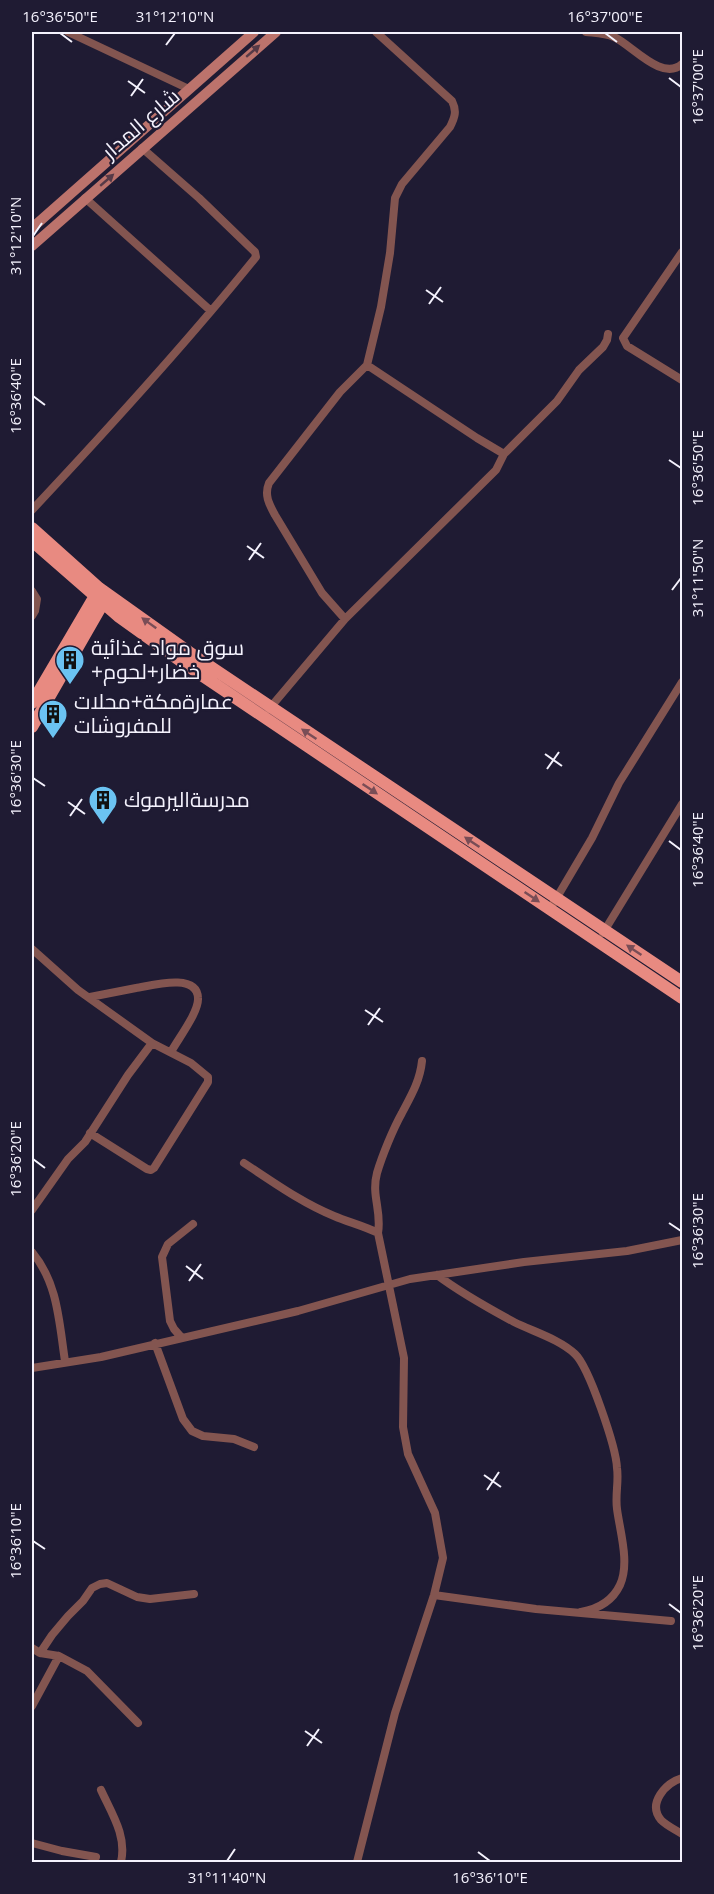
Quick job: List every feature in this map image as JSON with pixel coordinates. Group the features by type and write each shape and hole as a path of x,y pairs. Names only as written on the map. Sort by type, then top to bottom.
{"main road":[{"path":"32,528 101,595"},
{"path":"32,541 185,664 266,712 554,904 601,936 682,998"},
{"path":"32,703 101,595"},
{"path":"32,727 101,595"},
{"path":"601,936 682,982"}],"street":[{"path":"68,32 189,89"},
{"path":"32,228 254,32"},
{"name":"شارع المدار","path":"32,246 276,32"},
{"path":"345,620 322,592 275,515 267,489 269,483 340,392 367,365 381,307 390,253 395,198 402,184 450,127 455,117 456,109 453,101 376,32"},
{"path":"586,32 612,36 652,63 667,70 675,70 682,64"},
{"path":"32,510 136,397 256,257 255,253 199,198 142,148"},
{"path":"86,198 211,311"},
{"path":"682,252 623,339 627,346 682,380"},
{"path":"266,712 345,620 496,471 504,454 556,401 579,370 603,347 608,334"},
{"path":"367,365 504,454"},
{"path":"32,591 37,599 32,616"},
{"path":"554,904 592,838 619,783 682,682"},
{"path":"601,936 682,804"},
{"path":"32,949 65,980 152,1043 204,1072 208,1077 208,1082 151,1170 90,1133"},
{"path":"90,997 162,982 189,985 196,990 198,998 196,1010 171,1052"},
{"path":"32,1210 68,1159 90,1133 152,1043"},
{"path":"357,1863 395,1713 434,1595 443,1558 435,1513 408,1454 403,1427 404,1359 378,1233 380,1214 374,1191 378,1173 400,1115 415,1089 422,1061"},
{"path":"244,1163 303,1201 334,1217 378,1233"},
{"path":"181,1337 170,1321 162,1257 168,1244 192,1224"},
{"path":"32,1368 101,1356 298,1311 390,1285 437,1275 524,1262 627,1251 682,1240"},
{"path":"32,1252 43,1265 50,1281 57,1308 65,1361"},
{"path":"437,1275 514,1322 564,1346 582,1362 590,1379 611,1439 618,1467 616,1505 624,1561 623,1576 615,1593 602,1606 580,1612"},
{"path":"155,1343 183,1419 192,1431 203,1436 234,1439 254,1447"},
{"path":"40,1653 52,1635 92,1588 100,1584 106,1583 137,1597 150,1599 194,1594"},
{"path":"434,1595 536,1609 671,1622"},
{"path":"32,1648 40,1653 58,1656 87,1671 138,1723"},
{"path":"32,1706 58,1656"},
{"path":"682,1778 667,1785 661,1792 657,1810 660,1818 666,1824 682,1834"},
{"path":"101,1790 121,1833 123,1844 121,1863"},
{"path":"32,1843 96,1857"}],"place":[{"name":"سوق مواد غذائية +خضار+لحوم","path":"70,686"},
{"name":"عمارةمكة+محلات للمفروشات","path":"53,740"},
{"name":"مدرسةاليرموك","path":"103,826"}]}
